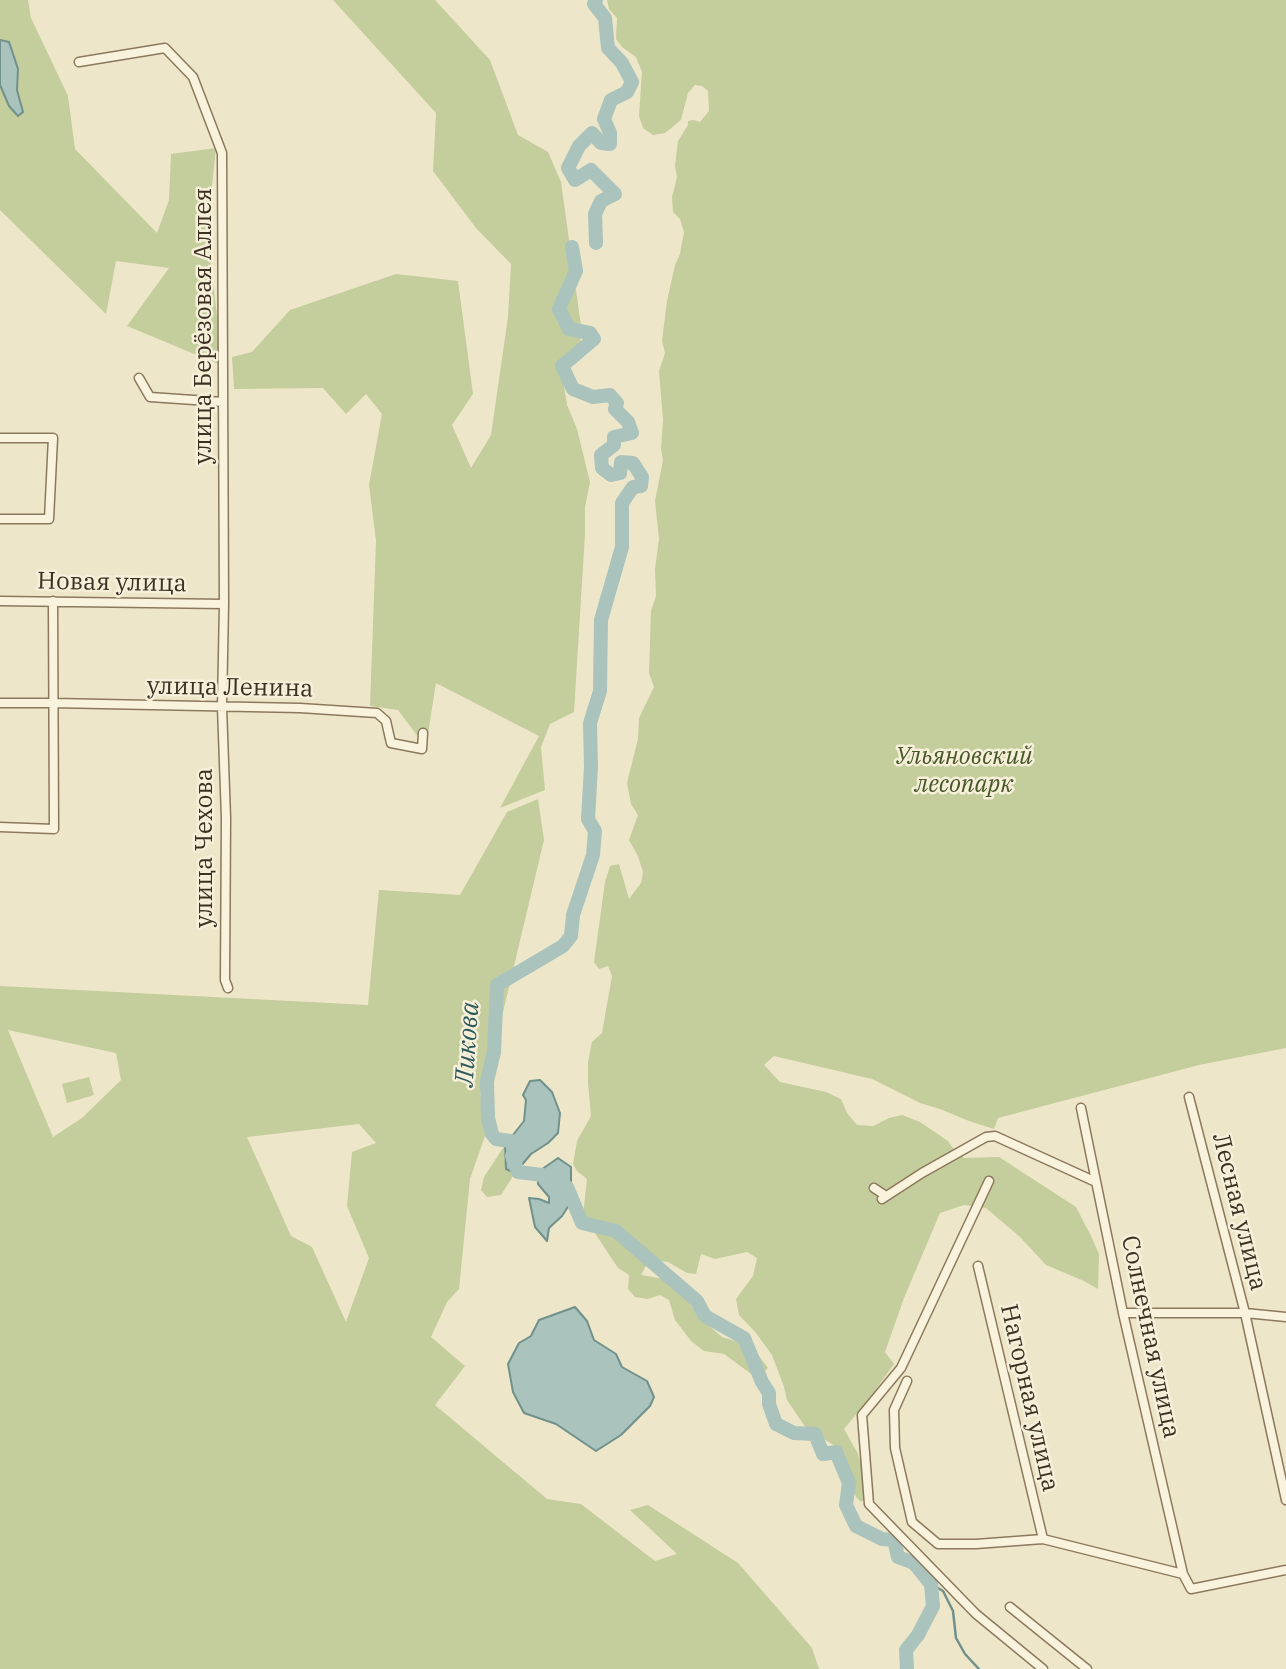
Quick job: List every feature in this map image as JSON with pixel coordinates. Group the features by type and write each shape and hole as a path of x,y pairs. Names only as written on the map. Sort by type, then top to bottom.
{"street":[{"name":"улица Берёзовая Аллея","path":"79,62 165,48 193,77 222,153 222,707"},
{"path":"139,378 148,399 223,402"},
{"path":"0,438 53,438 49,519 0,519"},
{"name":"Новая улица","path":"0,601 224,604"},
{"path":"0,827 54,829 53,601"},
{"name":"улица Ленина","path":"0,703 300,708 377,713 386,721 391,743 422,749 423,733"},
{"name":"улица Чехова","path":"222,707 226,818 225,980 228,988"},
{"name":"Лесная улица","path":"1189,1097 1245,1313 1286,1500"},
{"name":"Солнечная улица","path":"1082,1108 1123,1313 1183,1574"},
{"path":"874,1188 884,1198 986,1137 995,1136 1096,1182"},
{"path":"989,1181 901,1368 862,1415 869,1504 976,1614 1043,1669"},
{"name":"Нагорная улица","path":"978,1266 1042,1539"},
{"path":"1123,1313 1245,1313 1286,1317"},
{"path":"907,1381 894,1409 895,1448 912,1522 938,1544 1042,1539 1183,1574 1191,1589 1286,1570"},
{"path":"1010,1607 1087,1669"}],"green space":[{"path":"0,0 28,0 31,18 68,96 75,149 157,233 169,200 171,154 216,148 207,232 223,366 127,326 169,268 116,261 106,314 0,210"},
{"path":"333,0 435,0 490,60 518,135 548,152 561,182 581,326 580,351 563,380 567,405 577,429 590,482 585,507 574,712 550,724 541,747 545,790 500,808 539,736 436,683 427,740 419,738 398,710 370,706 376,541 369,485 382,414 366,394 346,414 323,388 234,389 232,357 252,352 290,310 396,274 458,281 473,394 452,425 471,468 491,435 508,317 511,264 476,228 433,171 436,113"},
{"name":"Ульяновский лесопарк","path":"607,0 1286,0 1286,1048 1199,1065 998,1118 994,1129 920,1103 872,1079 774,1056 764,1065 780,1082 826,1092 841,1099 847,1113 857,1125 873,1126 902,1115 920,1122 948,1141 964,1158 999,1157 1076,1207 1099,1254 1098,1289 1046,1265 1020,1237 986,1208 964,1205 940,1213 904,1298 885,1352 894,1364 844,1429 858,1454 862,1468 865,1498 861,1502 856,1497 845,1459 839,1449 808,1431 787,1400 772,1355 739,1315 736,1299 753,1276 757,1258 747,1252 715,1259 701,1254 696,1274 687,1273 668,1262 649,1260 641,1275 670,1280 696,1291 690,1304 701,1319 722,1337 756,1352 768,1368 758,1379 724,1354 704,1351 691,1341 675,1320 669,1300 660,1295 648,1299 635,1297 628,1289 629,1275 618,1268 583,1215 587,1179 573,1164 577,1141 591,1116 588,1062 592,1042 602,1033 612,976 608,966 599,969 594,962 605,882 610,866 619,864 629,899 641,883 643,872 629,840 638,815 631,804 627,783 638,739 639,718 654,687 649,673 651,611 656,596 655,569 659,539 655,501 663,460 659,371 665,353 662,341 667,301 684,232 680,219 673,212 672,197 677,177 675,166 678,141 688,121 700,122 709,111 708,91 695,85 688,93 681,120 665,133 653,135 643,128 639,116 642,72 636,57 616,39 617,18 609,9"},
{"path":"538,799 544,840 503,1012 480,1093 487,1130 470,1179 459,1289 447,1302 431,1337 465,1366 435,1405 547,1499 581,1504 655,1561 677,1554 630,1510 648,1505 738,1563 812,1648 819,1669 0,1669 0,986 368,1005 379,890 460,895 507,812","holes":["8,1030 116,1053 121,1080 82,1118 53,1137","359,1124 376,1143 352,1152 347,1206 369,1258 346,1322 312,1247 291,1236 247,1137"]},
{"path":"89,1077 94,1095 67,1103 62,1084"},
{"path":"505,1145 506,1169 515,1173 501,1195 487,1197 481,1190 484,1177"}],"water":[{"path":"0,40 9,42 18,69 17,90 23,112 18,116 9,106 0,85"},
{"path":"540,1080 552,1092 560,1113 558,1133 531,1154 515,1173 506,1169 505,1145 524,1121 526,1100 523,1095 530,1081"},
{"path":"558,1158 571,1167 571,1186 575,1196 562,1216 549,1228 547,1241 535,1227 529,1198 549,1203 549,1197 538,1184 538,1172"},
{"path":"575,1307 587,1321 594,1340 616,1354 622,1367 647,1381 654,1397 650,1406 621,1435 596,1451 556,1424 524,1413 513,1392 508,1364 519,1343 531,1336 539,1320"}],"waterway":[{"name":"Ликова","path":"596,0 594,4 605,18 608,48 622,63 632,82 627,92 611,100 604,119 610,133 610,144 601,143 592,133 579,146 568,168 575,180 591,170 615,194 601,201 595,214 596,243"},
{"name":"Ликова","path":"572,247 576,271 559,309 569,329 590,333 594,339 562,366 573,389 593,397 610,395 617,403 615,409 628,422 632,433 614,437 614,445 601,455 602,468 611,475 620,473 621,462 633,463 642,477 641,486 633,487 622,503 622,547 601,620 600,691 590,723 588,819 595,831 593,855 573,915 571,936 563,946 497,985 494,1052 487,1081 488,1118 496,1139 517,1142 512,1156 518,1172 542,1175 567,1187 582,1223 616,1231 697,1301 705,1316 744,1338 769,1393 769,1404 776,1424 794,1433 815,1434 823,1454 836,1452 849,1483 846,1505 856,1526 882,1539 894,1540 898,1557 914,1563 931,1584 933,1606 918,1635 906,1650 907,1669"},
{"path":"931,1584 943,1591 953,1611 956,1638 965,1654 979,1669"}]}
